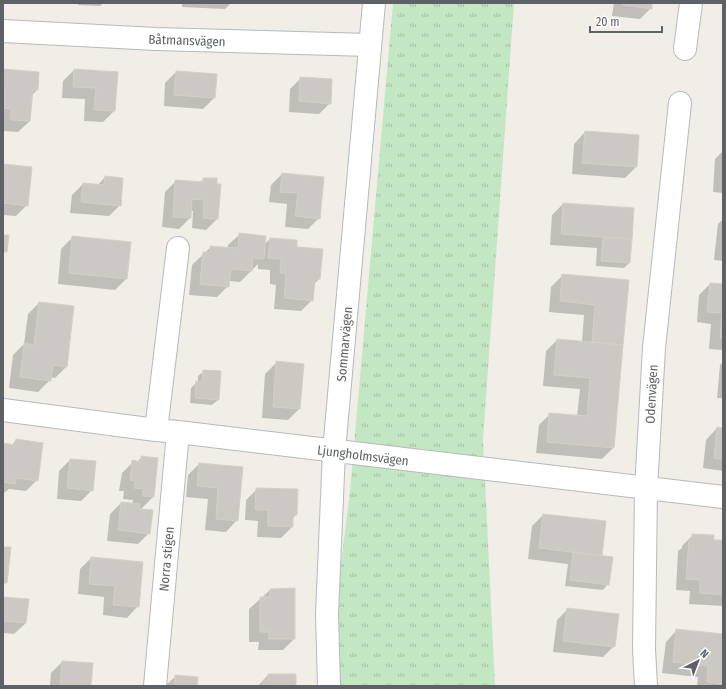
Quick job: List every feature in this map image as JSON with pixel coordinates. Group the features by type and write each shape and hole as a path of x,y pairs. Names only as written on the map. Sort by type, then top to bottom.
{"street":[{"name":"Sommarvägen","path":"329,686 327,614 334,451 374,3"},
{"path":"685,49 691,3"},
{"name":"Båtmansvägen","path":"3,31 156,39 370,45"},
{"name":"Odenvägen","path":"646,686 644,649 646,489 654,348 680,104"},
{"path":"156,430 178,248"},
{"name":"Ljungholmsvägen","path":"3,410 156,430 723,497"},
{"name":"Norra stigen","path":"155,686 178,432"}],"green space":[{"path":"393,3 514,3 483,439 495,686 326,686 350,491"}],"building":[{"path":"623,3 652,3 652,9 623,5"},
{"path":"3,69 39,72 38,90 33,90 30,121 11,120 11,109 4,108 5,88 3,88"},
{"path":"74,69 118,72 115,111 94,110 96,88 73,87"},
{"path":"176,71 217,74 215,98 174,95"},
{"path":"300,77 332,79 331,104 299,101"},
{"path":"585,131 639,135 637,167 582,163"},
{"path":"3,164 32,167 28,206 3,203"},
{"path":"282,173 324,177 320,219 295,216 298,193 280,192"},
{"path":"105,176 123,178 121,206 81,202 83,183 104,185"},
{"path":"203,178 217,178 217,184 221,184 218,219 203,218 204,200 192,199 191,218 173,217 175,180 203,182"},
{"path":"563,203 634,208 632,239 561,234"},
{"path":"239,233 266,236 264,259 253,258 252,271 231,269 229,287 200,284 203,252 210,253 210,246 238,248"},
{"path":"3,235 9,235 7,252 3,252"},
{"path":"72,236 131,242 127,279 69,273"},
{"path":"603,237 632,239 630,263 601,261"},
{"path":"270,238 297,240 297,247 323,249 320,279 315,279 313,301 284,298 286,274 280,273 281,259 268,258"},
{"path":"562,274 629,280 623,345 592,342 595,305 560,301"},
{"path":"710,283 723,284 723,339 720,338 722,313 707,312"},
{"path":"39,302 74,306 67,367 53,365 51,381 20,377 24,343 34,345"},
{"path":"557,339 623,345 614,448 547,442 549,413 587,416 590,378 554,375"},
{"path":"276,361 304,364 300,409 273,407"},
{"path":"203,370 221,371 219,400 195,398 196,381 202,382"},
{"path":"717,427 723,428 723,459 714,458"},
{"path":"16,439 43,443 38,481 16,478 15,484 3,482 3,443 15,445"},
{"path":"141,456 158,458 154,497 143,496 143,489 134,488 135,481 130,480 132,460 141,462"},
{"path":"70,459 96,461 93,491 67,488"},
{"path":"199,463 243,467 238,521 216,519 218,488 197,486"},
{"path":"256,488 298,489 297,515 293,515 293,527 268,526 268,510 255,510"},
{"path":"121,502 140,504 139,509 153,510 150,534 118,530"},
{"path":"543,514 606,521 602,556 539,548"},
{"path":"692,534 714,535 714,540 723,540 723,595 700,593 700,580 686,579 689,539 692,539"},
{"path":"3,547 11,547 7,583 3,583"},
{"path":"573,552 613,557 609,585 570,580"},
{"path":"91,557 143,562 139,607 113,605 115,586 89,584"},
{"path":"295,588 295,639 269,639 269,632 260,632 260,597 270,597 270,589"},
{"path":"3,597 29,599 26,623 3,621"},
{"path":"567,608 619,614 615,647 563,641"},
{"path":"676,629 723,634 723,684 707,682 708,666 673,662"},
{"path":"62,661 93,663 91,686 60,686"},
{"path":"268,674 296,674 296,686 263,686 263,680 268,680"},
{"path":"175,675 198,677 197,686 174,686"}]}
